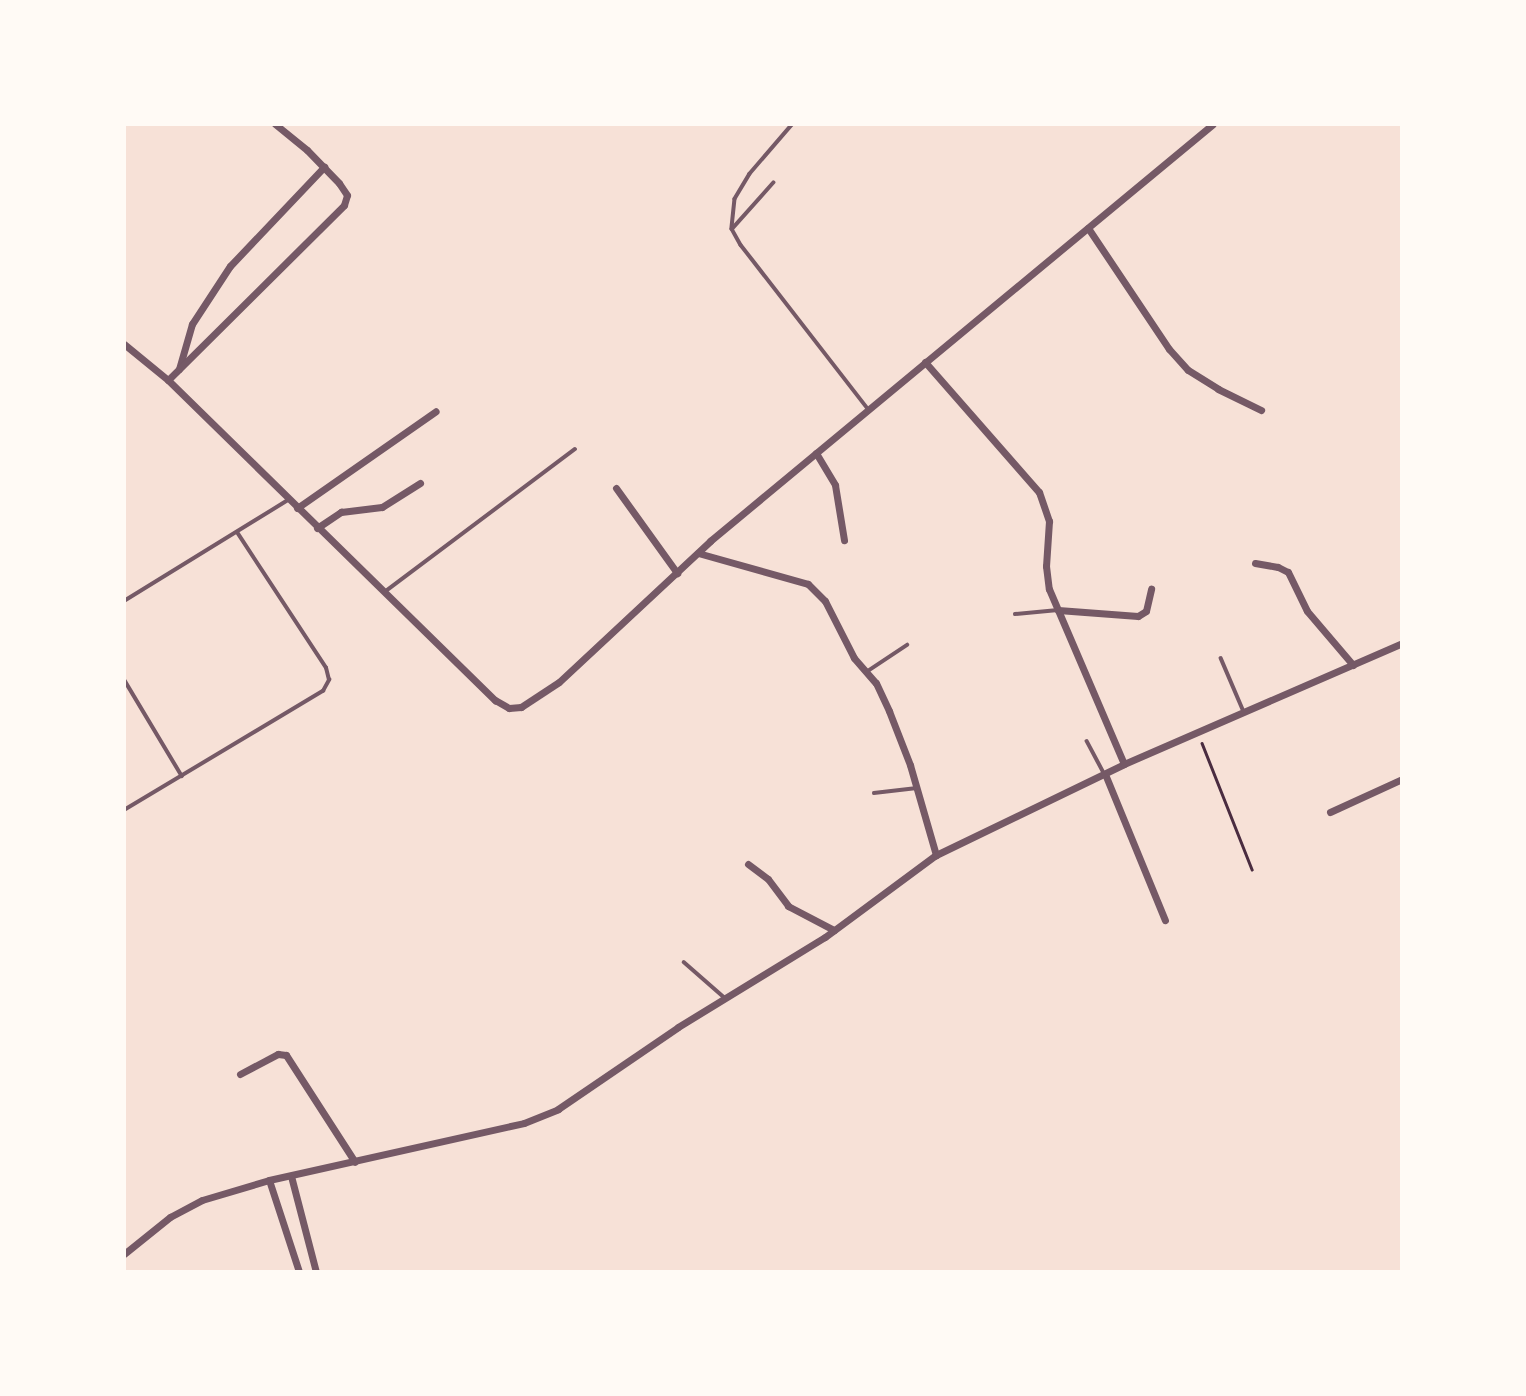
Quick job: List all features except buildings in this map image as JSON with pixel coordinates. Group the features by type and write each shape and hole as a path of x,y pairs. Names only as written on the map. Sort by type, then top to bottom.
{"street":[{"path":"168,380 344,205 347,195 324,167 275,124"},
{"path":"124,344 168,380 495,700 509,708 521,707 559,682 698,553 1213,124"},
{"path":"179,369 192,324 230,266 324,167"},
{"path":"1088,228 1169,349 1188,370 1218,389 1261,410"},
{"path":"925,362 1039,492 1049,521 1046,566 1049,589 1124,764"},
{"path":"297,509 436,411"},
{"path":"816,453 835,485 844,540"},
{"path":"317,528 341,512 382,507 420,483"},
{"path":"616,488 677,573"},
{"path":"698,553 808,584 825,601 854,658 876,683 889,711 917,788 936,855"},
{"path":"1255,563 1278,567 1287,572 1307,611 1353,666"},
{"path":"1058,610 1139,616 1150,601 1151,589"},
{"path":"124,1254 170,1217 202,1200 269,1180 524,1123 558,1109 725,998 834,930 936,855 1124,764 1245,714 1402,643"},
{"path":"1105,774 1164,920"},
{"path":"1330,812 1402,779"},
{"path":"748,863 768,879 788,906 834,930"},
{"path":"240,1074 278,1054 286,1055 355,1162"},
{"path":"291,1176 316,1272"},
{"path":"269,1180 299,1272"}],"lane":[{"path":"793,124 750,174 735,199 732,229 741,245 868,410"},
{"path":"732,229 773,183"},
{"path":"383,593 575,449"},
{"path":"124,601 238,534 288,500"},
{"path":"124,810 323,691 329,680 326,668 238,534"},
{"path":"1015,614 1058,610"},
{"path":"866,672 907,645"},
{"path":"1221,659 1245,714"},
{"path":"124,679 182,776"},
{"path":"1087,741 1105,774"},
{"path":"874,793 917,788"},
{"path":"684,962 725,998"}],"path":[{"path":"1198,733 1252,869"}]}
